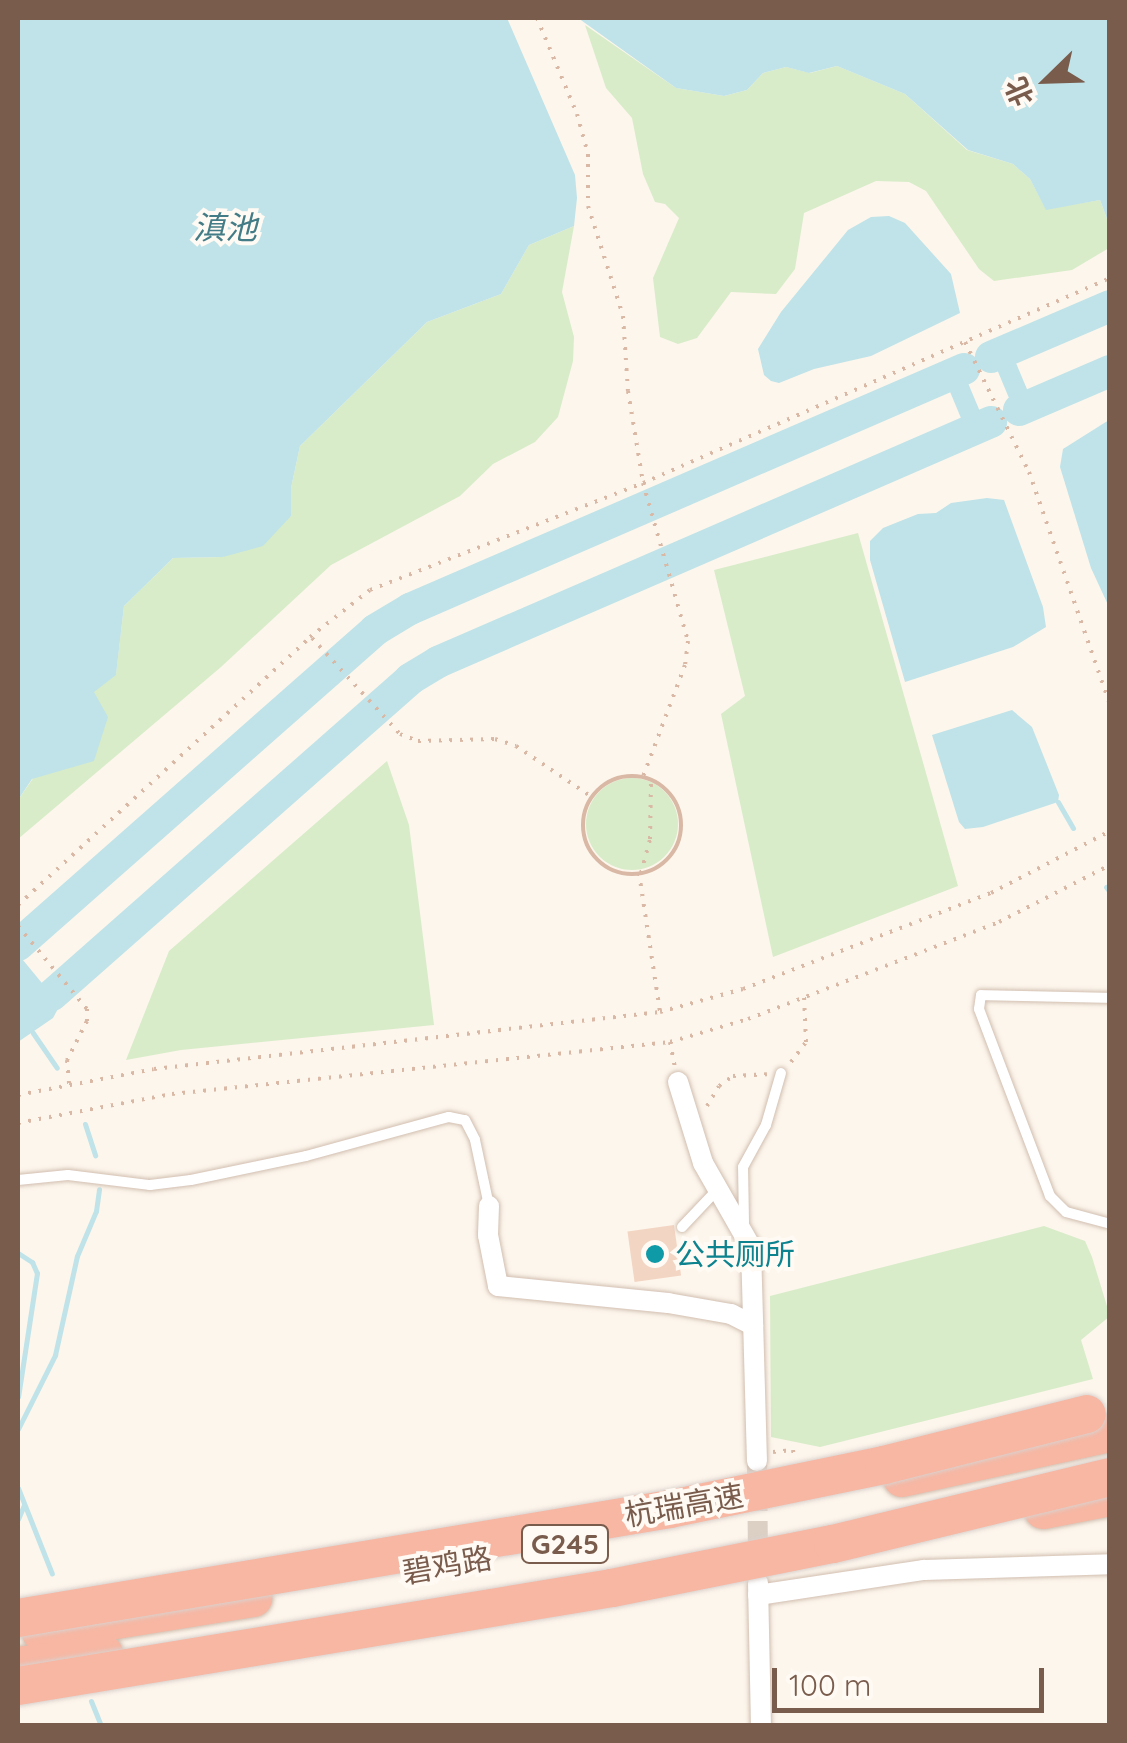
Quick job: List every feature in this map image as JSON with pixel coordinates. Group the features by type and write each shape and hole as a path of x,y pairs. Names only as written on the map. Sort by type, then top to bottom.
{"highway":[{"name":"杭瑞高速","path":"18,1618 670,1509 1104,1415"},
{"name":"碧鸡路","path":"18,1635 738,1513 1104,1415"},
{"path":"18,1686 612,1588 833,1544 1110,1477"},
{"name":"碧鸡路","path":"18,1666 758,1548 1004,1518 1110,1497"}],"street":[{"path":"678,1082 703,1163 751,1247 756,1462"},
{"path":"490,1206 488,1235 498,1286 668,1302 731,1314 753,1325"},
{"path":"758,1594 924,1570 1110,1564"},
{"path":"758,1567 761,1726"}],"lane":[{"path":"1108,1225 1066,1212 1050,1196 979,1009 981,995 1110,998"},
{"path":"751,1247 740,1211 743,1167 766,1125 781,1073"},
{"path":"18,1180 68,1175 150,1185 190,1180 306,1156 449,1116 465,1120 475,1140 490,1206"},
{"path":"682,1227 716,1191"}],"path":[{"path":"537,18 577,114 588,154 588,206 623,316 628,391 644,483 677,590 688,641 685,664 643,777"},
{"path":"18,905 310,637 370,590 644,483 1110,278"},
{"path":"965,342 1022,456 1110,704"},
{"path":"310,637 400,734 418,741 495,739 516,746 592,797"},
{"path":"643,777 676,803 680,835 664,862 640,873 612,869 588,846 583,824 592,797 612,780 643,777"},
{"path":"651,780 650,840 640,873 660,1012"},
{"path":"18,1095 154,1068 660,1012 743,989 992,893 1110,830"},
{"path":"18,1122 172,1094 670,1042 804,997 998,922 1110,865"},
{"path":"18,926 82,1000 87,1020 67,1060 69,1084"},
{"path":"678,1082 702,1111 712,1101 718,1086 733,1076 781,1073 806,1042 804,997"}],"green space":[{"path":"585,25 676,88 724,96 747,90 763,73 786,67 810,73 837,66 905,94 967,150 1013,164 1030,179 1046,209 1100,200 1109,224 1109,248 1072,270 994,281 979,269 926,191 909,182 876,181 804,213 795,269 776,294 731,292 697,338 678,344 660,337 653,278 679,218 665,204 655,202 643,174 632,118 606,88"},
{"path":"574,226 562,292 574,337 573,361 558,417 535,442 493,464 460,496 331,565 221,667 18,839 18,800 93,692 116,674 124,606 173,558 223,557 291,516 291,488 300,446 427,322 501,294 529,245"},
{"path":"858,533 958,886 773,957 721,714 745,696 714,570"},
{"path":"387,761 409,825 434,1025 181,1050 126,1060 169,951"},
{"path":"632,778 650,781 665,791 675,806 675,842 665,857 650,867 632,870 614,867 599,857 589,842 586,824 589,806 599,791 614,781"},
{"path":"1044,1226 1085,1241 1092,1257 1110,1316 1081,1340 1093,1379 820,1447 771,1437 770,1296"}],"water":[{"name":"滇池","path":"18,18 507,18 575,175 577,198 574,226 529,245 501,294 427,322 300,446 291,488 291,516 263,546 223,557 173,558 124,606 116,675 94,692 108,717 94,761 32,779 18,800"},
{"path":"578,18 1109,18 1109,224 1100,200 1046,210 1030,179 1013,164 968,150 905,94 837,66 809,73 786,67 763,73 747,90 724,96 676,88"},
{"path":"889,216 905,223 951,274 960,313 871,356 814,369 779,383 771,381 764,375 758,349 781,312 848,230 871,217"},
{"path":"1109,420 1109,607 1091,568 1060,467 1063,449"},
{"path":"1004,500 1043,607 1046,627 1013,647 905,682 870,560 870,541 883,528 918,514 936,513 951,503"},
{"path":"1012,710 1032,727 1059,795 1058,802 983,827 965,829 959,822 932,735"},
{"path":"18,954 60,1005 53,1018 18,1042"}],"building":[{"name":"公共厕所","path":"674,1225 681,1276 635,1282 627,1232"}],"waterway":[{"path":"991,357 1110,306"},
{"path":"1001,353 1024,408"},
{"path":"18,945 375,630 410,609 964,369"},
{"path":"1019,410 1110,371"},
{"path":"953,373 976,428"},
{"path":"52,995 410,679 438,662 991,422"},
{"path":"1058,802 1073,828"},
{"path":"1106,887 1110,892"},
{"path":"33,1033 57,1068"},
{"path":"85,1124 95,1155"},
{"path":"18,1429 55,1355 77,1256 96,1211 99,1189"},
{"path":"18,1253 32,1262 37,1273 18,1397"},
{"path":"18,1488 52,1574"},
{"path":"18,1519 24,1505"},
{"path":"91,1701 101,1726"}],"tunnel":[{"path":"757,1461 758,1565"}],"place":[{"name":"公共厕所","path":"655,1254"}]}
